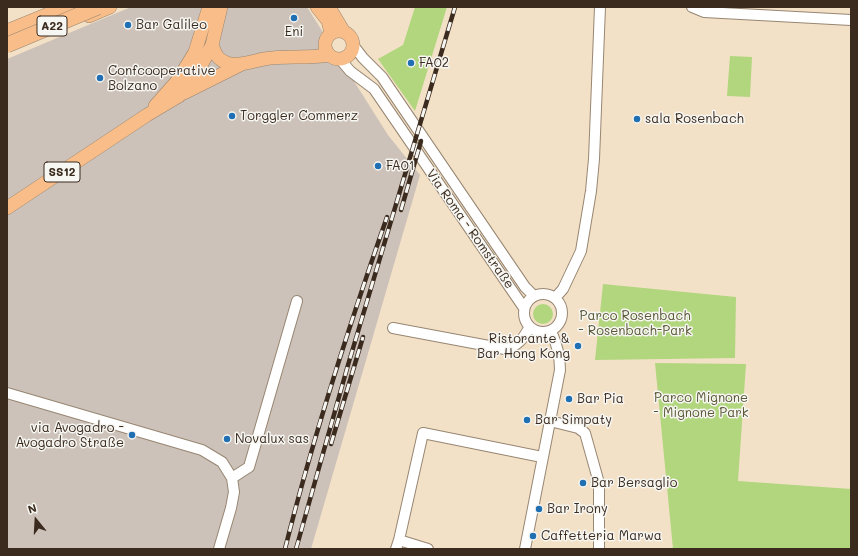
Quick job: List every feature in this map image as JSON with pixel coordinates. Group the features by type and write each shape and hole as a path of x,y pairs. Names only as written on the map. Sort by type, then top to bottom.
{"highway":[{"name":"A22","path":"7,32 68,7"},
{"name":"A22","path":"7,46 98,7"}],"main road":[{"path":"51,33 79,7"},
{"path":"7,52 110,7"},
{"path":"147,115 178,80 195,52 209,7"},
{"name":"SS12","path":"7,208 147,115 179,96 196,75 212,45 221,7"},
{"name":"Via Roma - Romstraße","path":"317,7 338,33 350,37 353,45"},
{"name":"Via Roma - Romstraße","path":"329,7 338,33"},
{"path":"334,57 325,50 325,42 328,36 338,33"},
{"path":"212,45 217,57 228,64 244,64"},
{"path":"179,96 244,64 264,59 334,57 349,55 353,45"}],"street":[{"path":"555,298 563,289 581,251 591,191 594,160 600,7"},
{"path":"692,7 704,10 851,20"},
{"name":"Via Roma - Romstraße","path":"353,45 363,58 382,77 524,287 534,296"},
{"name":"Via Roma - Romstraße","path":"334,57 374,89 524,308"},
{"path":"545,294 555,298 561,306 562,316 558,325 551,331 543,333 536,332 529,328 523,315 524,308 528,301 534,296 545,294"},
{"path":"232,478 249,468 297,301"},
{"path":"393,328 505,349 514,347 523,339 529,328"},
{"path":"525,549 560,364 558,352 551,331"},
{"path":"7,393 202,450 222,462 232,478 234,492 219,549"},
{"path":"550,421 573,426 585,433 599,484 599,549"},
{"path":"428,549 397,544 423,433 542,457"}],"shaded area":[{"path":"131,7 307,7 388,135 420,175 311,549 7,549 7,59"}],"green space":[{"path":"415,7 447,7 415,111 378,59 403,45"},
{"path":"730,56 752,57 750,97 727,96"},
{"name":"Parco Rosenbach - Rosenbach-Park","path":"603,284 736,297 735,358 595,360"},
{"path":"543,304 550,307 553,314 550,321 543,324 536,321 533,314 536,307"},
{"name":"Parco Mignone - Mignone Park","path":"655,363 746,364 738,481 851,489 851,549 673,549"}],"railway":[{"path":"296,549 348,365 455,7"},
{"path":"401,210 421,141"},
{"path":"285,549 307,465 332,382 387,217"},
{"path":"331,444 363,337"}],"place":[{"name":"Eni","path":"294,18"},
{"name":"Bar Galileo","path":"128,25"},
{"name":"FA02","path":"411,63"},
{"name":"Confcooperative Bolzano","path":"100,78"},
{"name":"Torggler Commerz","path":"232,116"},
{"name":"sala Rosenbach","path":"637,119"},
{"name":"FA01","path":"378,166"},
{"name":"Ristorante & Bar Hong Kong","path":"578,346"},
{"name":"Bar Pia","path":"569,399"},
{"name":"Bar Simpaty","path":"527,420"},
{"name":"via Avogadro - Avogadro Straße","path":"132,435"},
{"name":"Novalux sas","path":"227,439"},
{"name":"Bar Bersaglio","path":"583,483"},
{"name":"Bar Irony","path":"539,509"},
{"name":"Caffetteria Marwa","path":"533,536"}]}
